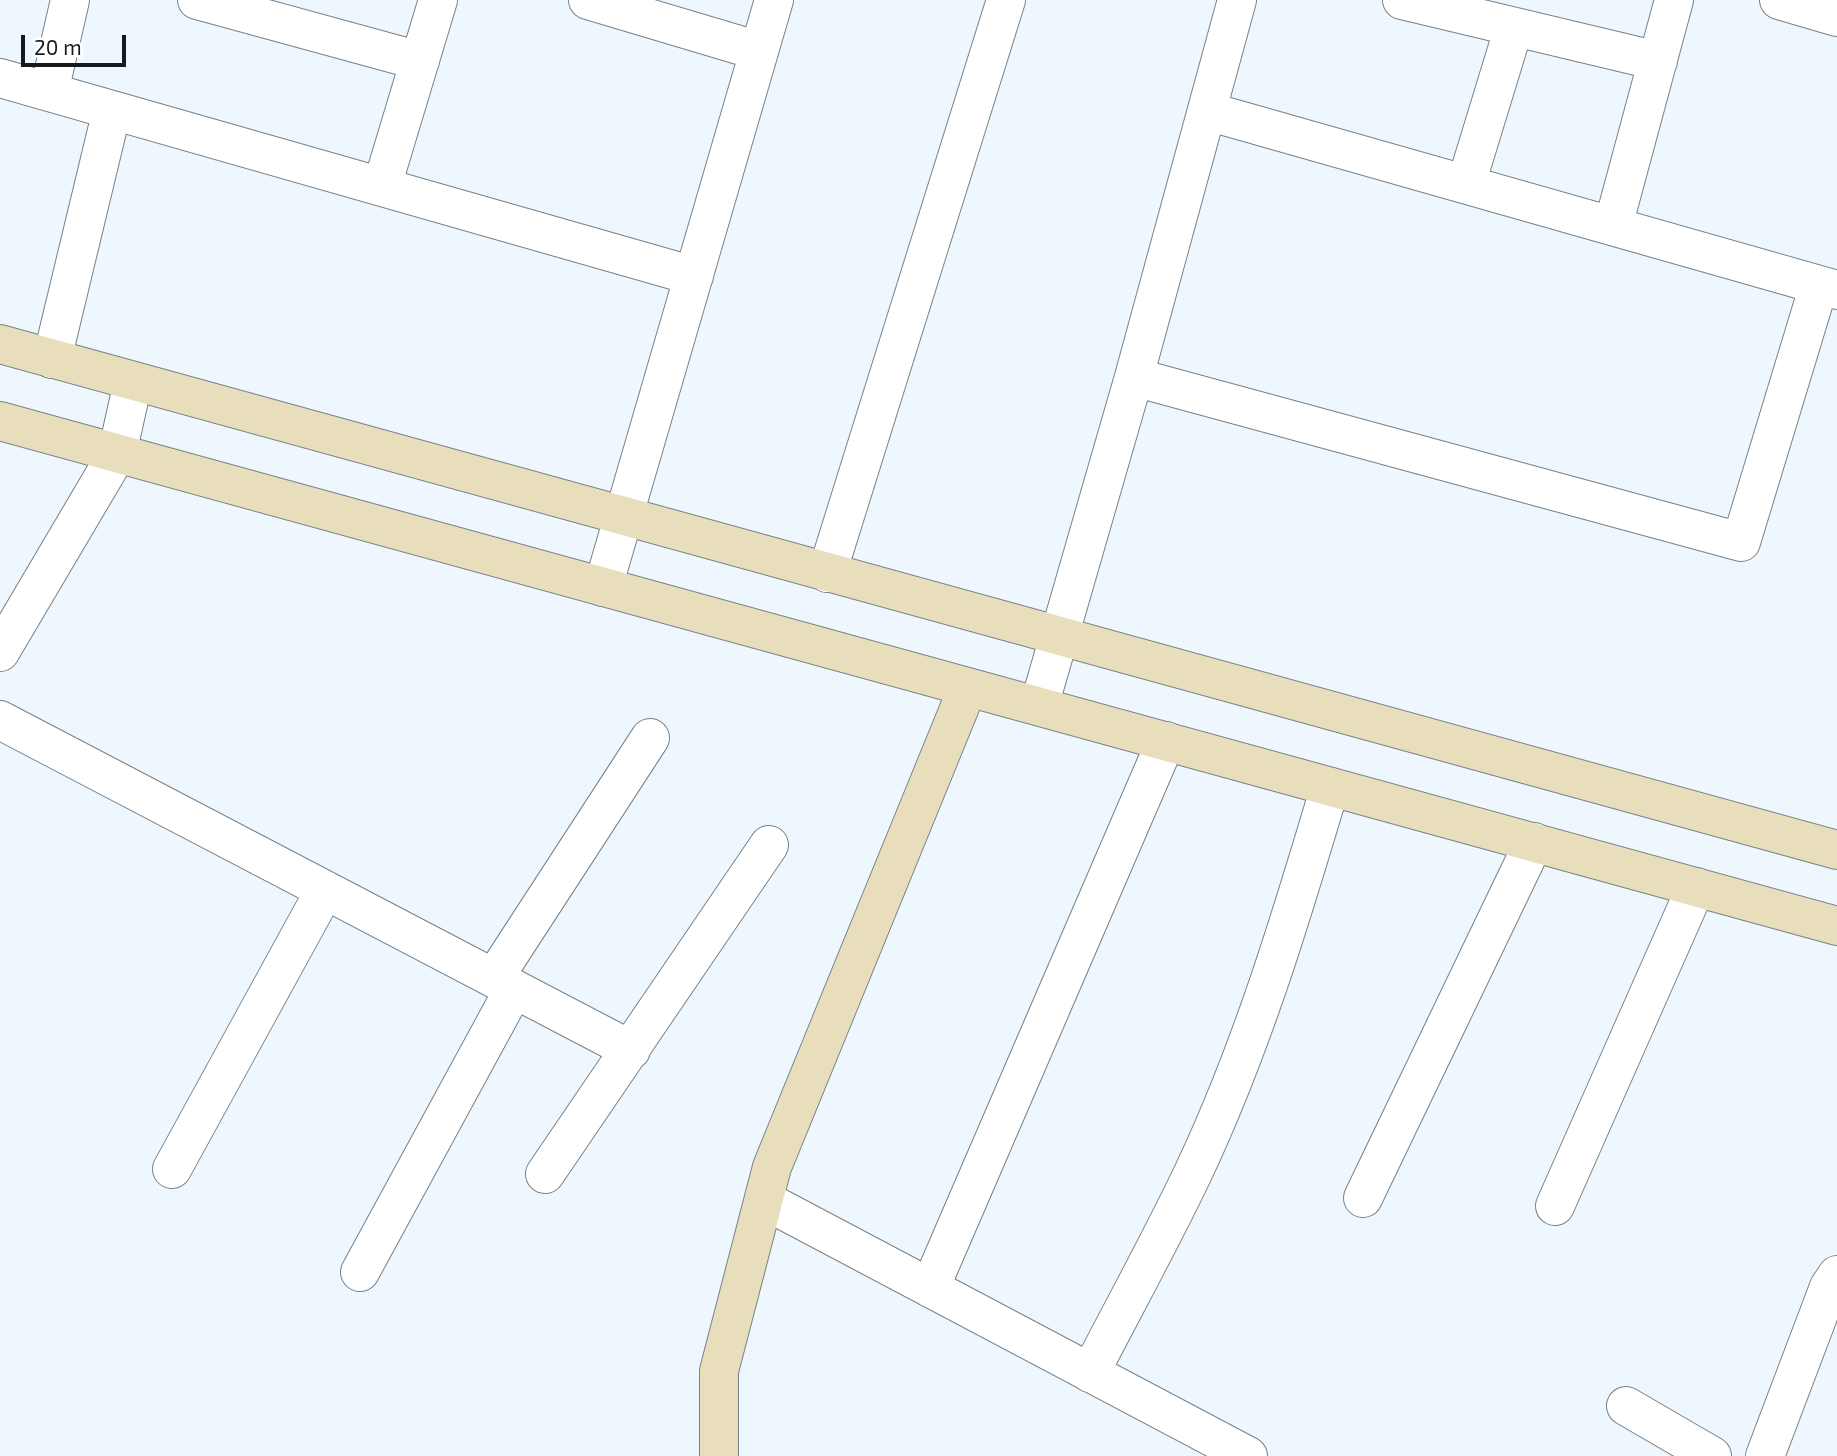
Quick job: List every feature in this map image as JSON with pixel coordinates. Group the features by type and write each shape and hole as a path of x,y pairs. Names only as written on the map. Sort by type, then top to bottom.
{"street":[{"path":"49,92 70,0"},
{"path":"197,0 420,61"},
{"path":"382,186 438,0"},
{"path":"588,0 759,51"},
{"path":"603,587 775,0"},
{"path":"827,573 1006,0"},
{"path":"1039,706 1134,377 1237,0"},
{"path":"1402,0 1658,61"},
{"path":"1613,226 1674,0"},
{"path":"1779,0 1837,17"},
{"path":"1465,184 1514,27"},
{"path":"0,78 694,276"},
{"path":"52,359 112,110"},
{"path":"1134,377 1741,542 1828,287 1207,111"},
{"path":"0,344 1837,850"},
{"path":"0,652 117,454 133,382"},
{"path":"0,421 1837,926"},
{"path":"719,1456 719,1371 772,1167 968,687"},
{"path":"0,720 631,1050"},
{"path":"360,1272 504,984 650,738"},
{"path":"930,1288 1166,741"},
{"path":"1090,1373 1192,1174 1231,1082 1284,944 1330,787"},
{"path":"1363,1198 1534,842"},
{"path":"545,1174 769,845"},
{"path":"1555,1206 1696,887"},
{"path":"172,1169 325,890"},
{"path":"764,1200 1248,1456"},
{"path":"1765,1456 1829,1287 1837,1275"},
{"path":"1626,1406 1712,1456"}]}
